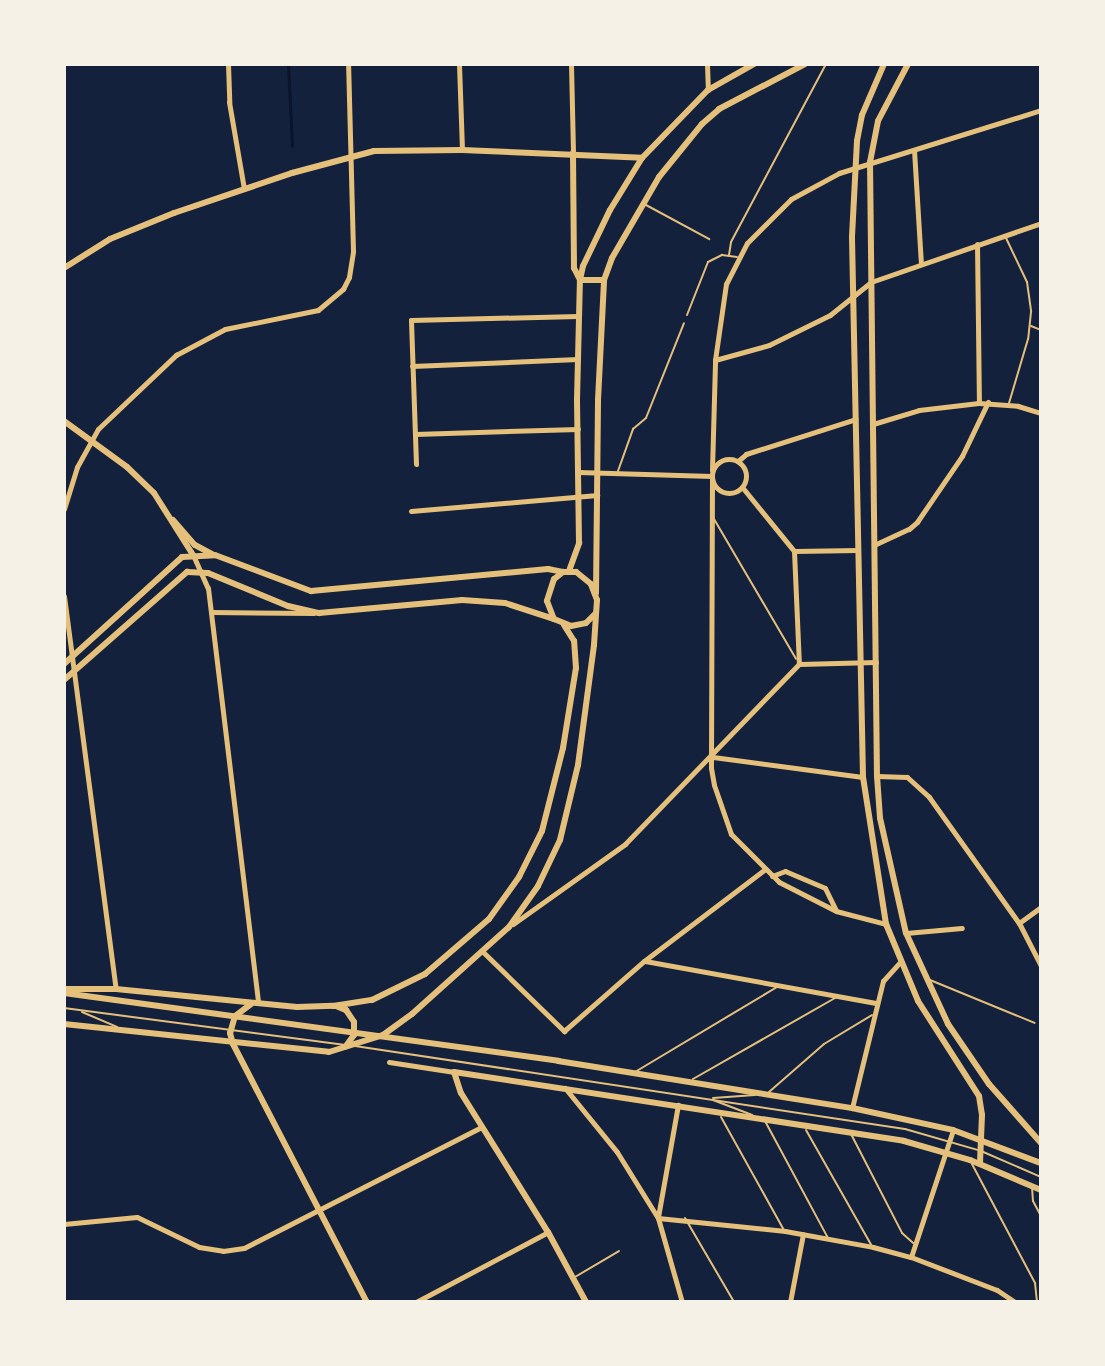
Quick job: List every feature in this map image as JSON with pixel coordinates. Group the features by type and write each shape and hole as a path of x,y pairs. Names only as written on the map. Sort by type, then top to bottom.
{"main road":[{"path":"554,619 548,609 548,594 554,579 566,572 579,543 580,280 604,222 642,158 708,90 754,64"},
{"path":"64,1024 303,1051 339,1050 383,1035 509,927 538,886 560,840 578,765 596,613 604,280 642,203 686,141 719,109 805,64"},
{"path":"884,64 862,115 854,168 853,296 863,777 886,924 918,1001 979,1096 980,1163"},
{"path":"908,64 878,121 870,162 879,802 895,898 915,957 948,1024 989,1084 1041,1143"},
{"path":"64,268 110,239 244,189 374,151 585,153 642,158"},
{"path":"573,153 574,268 580,280"},
{"path":"574,162 585,153"},
{"path":"580,280 604,280"},
{"path":"64,421 136,475 195,545 311,591 548,569 584,577 596,596"},
{"path":"857,474 873,473"},
{"path":"173,520 193,555"},
{"path":"64,664 74,658 172,563 193,555 215,555"},
{"path":"64,680 76,674 182,574 201,572 288,606 319,613 462,600 505,603 564,625 579,625 596,613"},
{"path":"64,991 116,989 297,1007 333,1006 372,1000 425,974 489,919 519,877 542,831 563,748 576,654 564,625"},
{"path":"866,803 879,802"},
{"path":"901,961 915,957"},
{"path":"64,991 119,1002 558,1061 852,1108 953,1130 1041,1163"},
{"path":"258,1003 235,1016 230,1033 233,1044 367,1302"},
{"path":"333,1006 346,1010 354,1022 351,1042 339,1050"},
{"path":"586,1302 548,1232 461,1093 454,1072 851,1133 945,1152 980,1163 1041,1190"}],"street":[{"path":"228,64 229,102 244,189"},
{"path":"64,509 77,467 91,440 125,401 176,355 225,329 318,310 332,302 349,277 353,251 348,64"},
{"path":"459,64 462,150"},
{"path":"571,64 573,153"},
{"path":"707,64 708,90"},
{"path":"886,924 836,911 771,876 731,834 714,785 712,474 715,360 726,284 747,243 791,199 870,162 1041,110"},
{"path":"914,150 921,263"},
{"path":"715,360 769,345 830,315 871,282 1041,223"},
{"path":"977,244 979,403"},
{"path":"416,464 410,322 413,319 578,316"},
{"path":"412,366 578,359"},
{"path":"874,545 917,522 962,456 988,402"},
{"path":"873,424 919,410 988,402 1041,413"},
{"path":"712,474 720,461 738,461 746,454 856,419"},
{"path":"415,434 578,429"},
{"path":"738,461 745,473 742,487"},
{"path":"578,472 712,474"},
{"path":"712,474 723,492 742,487"},
{"path":"742,487 794,551 799,664"},
{"path":"411,511 598,495"},
{"path":"794,551 858,550"},
{"path":"193,555 208,588 258,1003"},
{"path":"64,596 116,989"},
{"path":"211,612 319,613"},
{"path":"509,927 625,844 799,664 876,662"},
{"path":"712,757 863,777"},
{"path":"877,776 907,777 929,797 1019,923 1041,966"},
{"path":"482,951 564,1031 644,961 764,870"},
{"path":"771,876 785,871 825,888 836,911"},
{"path":"1019,923 1041,907"},
{"path":"906,933 962,928"},
{"path":"644,961 877,1003"},
{"path":"852,1108 873,1014 888,971 901,961"},
{"path":"389,1062 454,1072"},
{"path":"565,1088 617,1152 658,1218 682,1302"},
{"path":"658,1218 678,1105"},
{"path":"64,1224 137,1217 199,1247 223,1251 244,1248 481,1127"},
{"path":"911,1257 953,1130"},
{"path":"658,1218 685,1218 785,1231 873,1247 911,1257 997,1290 1015,1302"},
{"path":"416,1302 548,1232"},
{"path":"790,1302 803,1234"}],"lane":[{"path":"729,255 731,242 826,64"},
{"path":"642,203 709,239"},
{"path":"1005,235 1027,282 1030,326 1008,404"},
{"path":"687,315 708,262 729,255 738,258"},
{"path":"618,473 634,428 646,418 684,323"},
{"path":"1030,326 1041,330"},
{"path":"712,515 799,664"},
{"path":"925,978 1035,1023"},
{"path":"632,1074 778,986"},
{"path":"687,1082 838,996"},
{"path":"64,1008 567,1075 905,1129 981,1151 1041,1177"},
{"path":"78,1010 127,1032"},
{"path":"708,1098 766,1094 824,1044 873,1014"},
{"path":"708,1098 764,1119 829,1239"},
{"path":"718,1112 785,1231"},
{"path":"803,1125 873,1247"},
{"path":"851,1133 902,1233 914,1244"},
{"path":"970,1160 1035,1283 1037,1302"},
{"path":"1032,1186 1033,1201 1041,1216"},
{"path":"685,1218 734,1302"},
{"path":"574,1278 619,1251"}],"waterway":[{"path":"288,64 292,146"}]}
